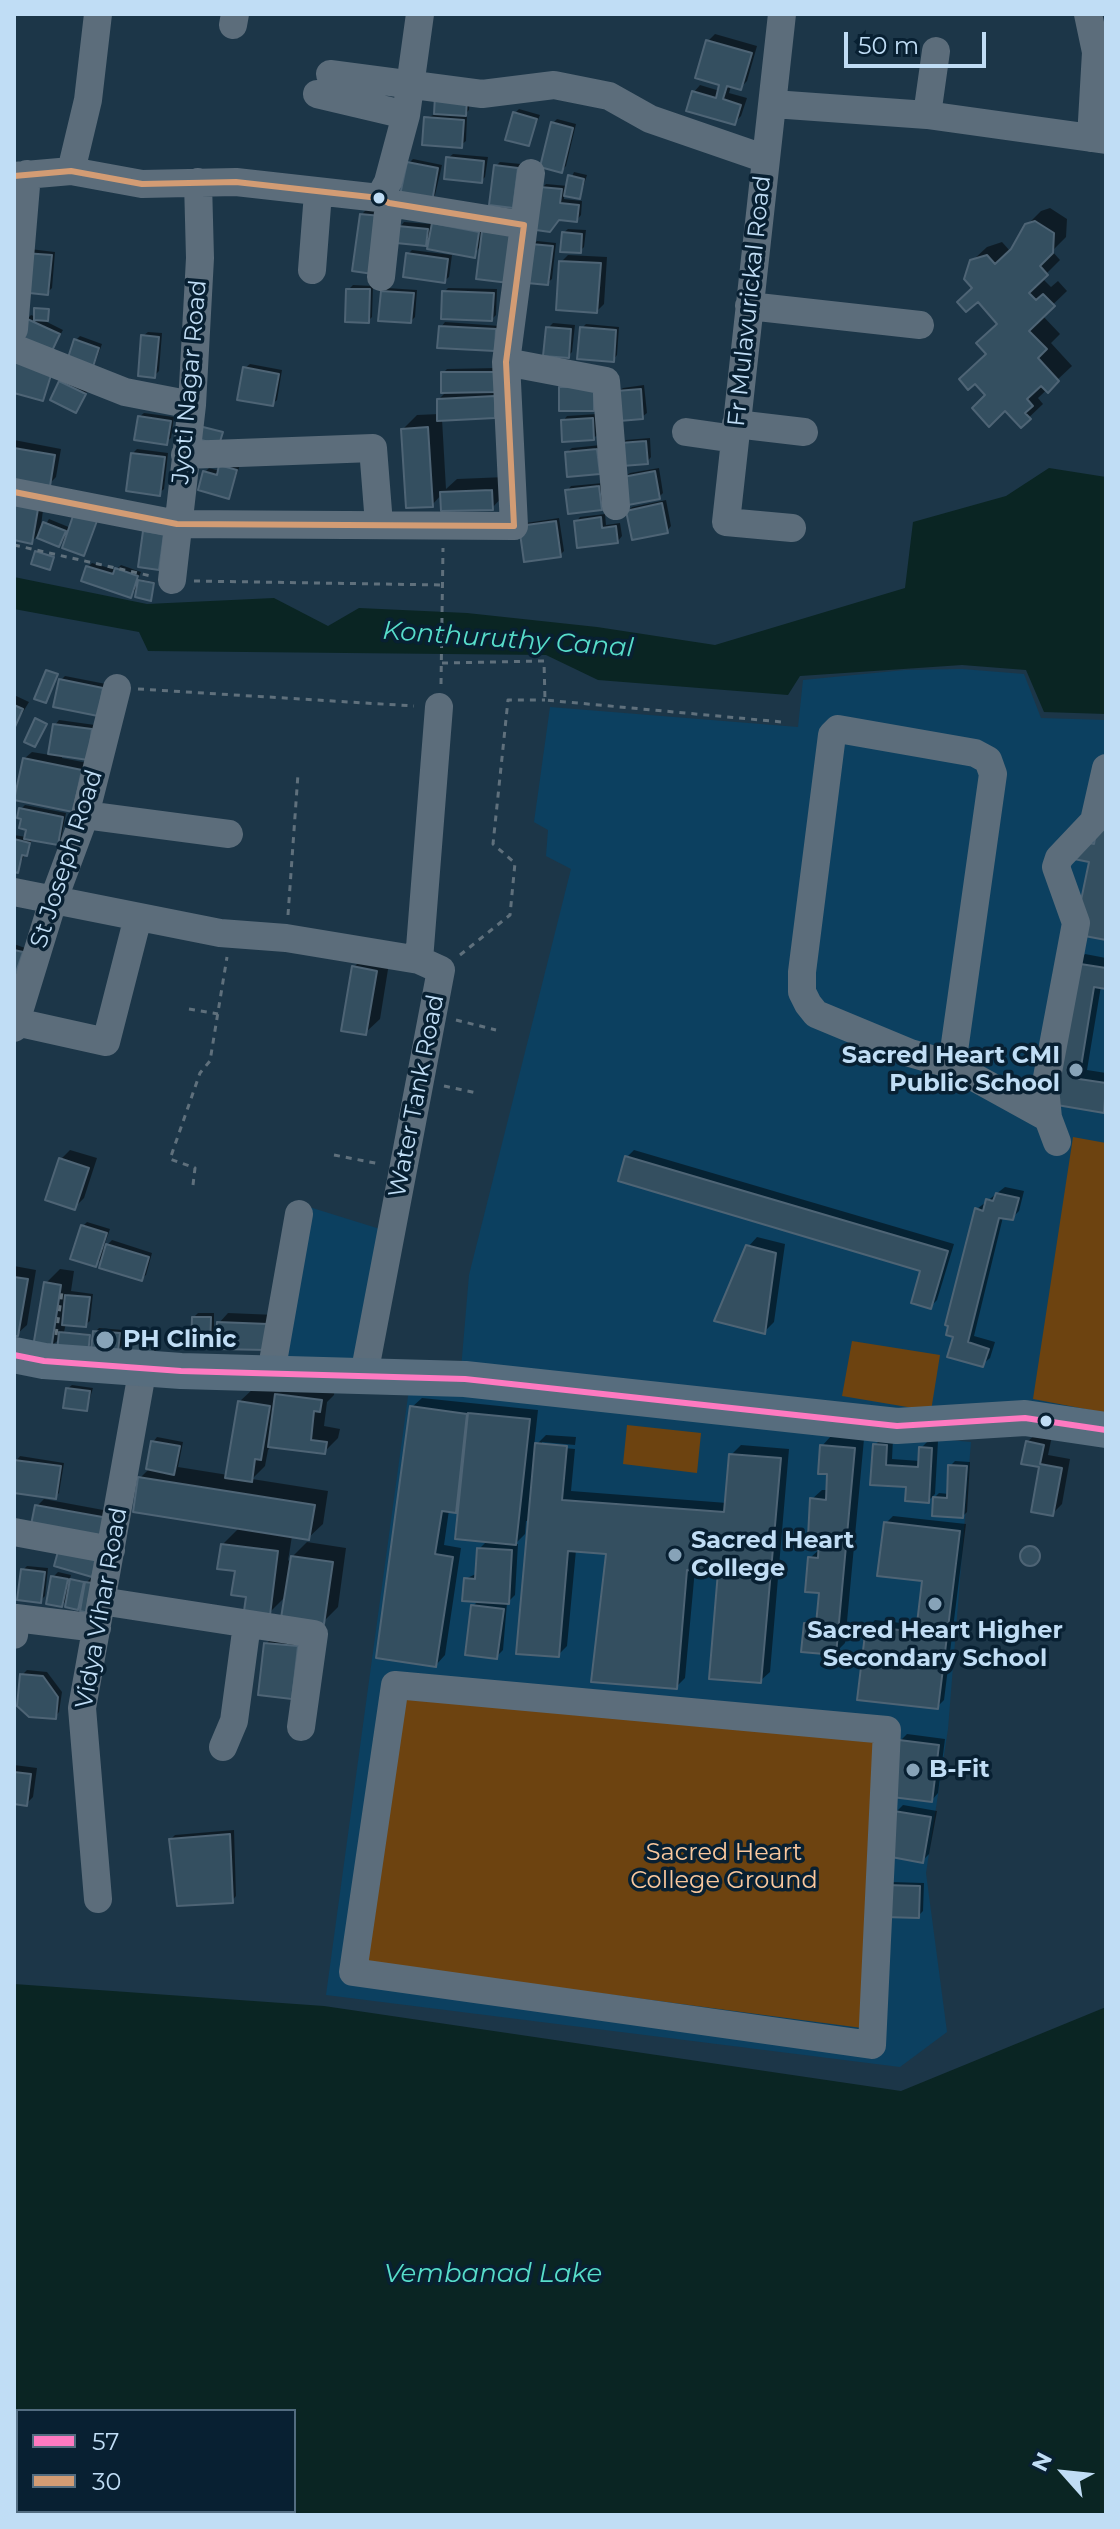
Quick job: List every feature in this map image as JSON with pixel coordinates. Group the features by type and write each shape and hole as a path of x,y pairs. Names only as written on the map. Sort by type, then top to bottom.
{"main road":[{"path":"14,1355 52,1362 143,1367 465,1379 897,1426 1025,1418 1106,1430"}],"street":[{"path":"71,171 88,100 98,14"},
{"path":"381,277 384,200 406,115 420,14"},
{"name":"Fr Mulavurickal Road","path":"782,14 726,522 792,528"},
{"path":"773,104 927,115 1098,139 1096,52 1088,14"},
{"path":"927,115 936,51"},
{"path":"406,115 323,84 410,82 482,94 554,85 609,96 650,119 766,159"},
{"path":"14,329 20,175 71,171 142,184 236,182 384,200 524,225"},
{"path":"14,492 177,524 514,526 506,362 531,173"},
{"name":"Jyoti Nagar Road","path":"172,580 192,405 200,258 198,182"},
{"path":"312,270 318,193"},
{"path":"749,306 920,325"},
{"path":"14,348 125,392 192,405"},
{"path":"506,362 606,381 616,506"},
{"path":"686,432 804,432"},
{"path":"185,455 373,448 379,524"},
{"name":"St Joseph Road","path":"15,1025 53,901 85,815 117,688"},
{"path":"430,965 439,707"},
{"path":"952,1065 993,774 988,760 975,753 838,729 832,735 802,992 816,1014 910,1053 952,1065 1053,1130 1045,1088 1076,923 1056,867 1059,858 1094,821 1106,768"},
{"path":"85,815 229,834"},
{"name":"Water Tank Road","path":"14,892 231,934 286,938 430,965 433,1014 364,1375"},
{"path":"15,1025 106,1042 138,917"},
{"path":"271,1373 299,1214"},
{"name":"Vidya Vihar Road","path":"98,1899 82,1708 143,1367"},
{"path":"14,1532 111,1550"},
{"path":"14,1635 16,1618 99,1614 247,1624 314,1634 301,1727"},
{"path":"223,1747 234,1721 247,1624"},
{"path":"395,1685 887,1730 872,2045 353,1972 395,1685"}],"path":[{"path":"442,524 442,663 544,661 545,700"},
{"path":"14,545 172,580 443,585"},
{"path":"117,688 439,707"},
{"path":"430,965 510,915 515,863 493,844 508,700 545,700 782,722"},
{"path":"286,938 298,774"},
{"path":"193,1185 195,1168 170,1159 200,1073 210,1061 231,934"},
{"path":"189,1009 218,1014"},
{"path":"433,1014 496,1030"},
{"path":"420,1081 477,1093"},
{"path":"334,1155 403,1169"},
{"path":"52,1362 62,1292"}],"shaded area":[{"path":"962,669 1024,674 1041,718 1106,720 1106,1424 899,1419 461,1369 469,1275 571,869 546,856 548,830 534,822 550,707 798,727 803,680 905,670"},
{"path":"306,1206 380,1229 359,1365 280,1363"},
{"path":"409,1389 971,1442 948,1729 926,1873 947,2032 900,2067 326,1995"}],"green space":[{"path":"1073,1137 1106,1143 1106,1413 1033,1399"},
{"path":"852,1341 940,1355 931,1411 842,1396"},
{"path":"627,1425 701,1433 697,1473 623,1464"},
{"name":"Sacred Heart College Ground","path":"405,1695 879,1738 862,2028 365,1962"}],"water":[{"name":"Konthuruthy Canal","path":"1049,468 1106,477 1106,714 1044,712 1026,670 962,665 800,676 788,695 598,680 546,655 148,651 139,632 14,609 14,577 147,604 274,598 328,626 359,608 467,613 597,627 715,645 905,588 913,522 1006,496"},
{"name":"Vembanad Lake","path":"14,1984 324,2006 901,2091 1106,2007 1106,2515 14,2515"}],"building":[{"path":"706,40 752,53 741,90 727,86 723,99 741,105 735,125 686,111 692,91 716,98 719,85 695,78"},
{"path":"435,96 467,98 466,116 434,114"},
{"path":"513,112 537,119 529,146 505,140"},
{"path":"424,117 464,120 462,148 422,145"},
{"path":"551,122 573,128 562,173 540,167"},
{"path":"446,157 484,161 482,183 444,179"},
{"path":"407,162 438,168 432,202 400,195"},
{"path":"494,165 518,168 513,208 489,205"},
{"path":"568,175 584,179 580,199 564,196"},
{"path":"540,187 562,189 560,203 579,205 577,222 559,220 550,232 536,230"},
{"path":"360,214 381,216 373,274 352,271"},
{"path":"1035,221 1054,233 1053,253 1040,266 1048,275 1029,293 1036,300 1043,294 1055,306 1029,331 1047,349 1038,358 1059,381 1048,393 1041,386 1027,399 1033,406 1025,413 1031,419 1021,428 1005,411 989,427 972,408 985,395 975,384 968,390 959,379 986,354 976,343 997,324 978,302 966,312 957,302 972,288 964,279 970,260 987,255 995,264 1011,249 1025,224"},
{"path":"432,223 479,232 475,258 427,249"},
{"path":"398,226 428,229 426,246 396,243"},
{"path":"482,231 515,235 509,283 476,279"},
{"path":"562,232 582,234 581,253 560,252"},
{"path":"531,244 553,246 548,285 527,283"},
{"path":"24,253 52,255 48,295 20,292"},
{"path":"406,253 448,259 445,283 403,277"},
{"path":"559,261 601,263 597,313 556,310"},
{"path":"346,289 370,289 369,323 345,322"},
{"path":"381,291 414,293 411,323 378,321"},
{"path":"442,291 494,293 492,321 441,319"},
{"path":"34,308 49,309 48,321 34,320"},
{"path":"25,318 60,334 51,353 17,337"},
{"path":"439,326 496,329 495,351 437,348"},
{"path":"546,327 571,329 569,358 543,356"},
{"path":"580,327 616,330 614,362 577,359"},
{"path":"141,335 159,337 155,378 138,376"},
{"path":"74,339 99,348 91,373 66,364"},
{"path":"15,361 52,372 43,401 14,393"},
{"path":"243,367 279,374 273,406 237,400"},
{"path":"441,372 495,372 495,392 441,393"},
{"path":"59,381 86,394 76,413 50,400"},
{"path":"559,387 594,387 594,411 559,411"},
{"path":"641,389 643,419 619,421 616,391"},
{"path":"495,396 495,418 437,421 437,399"},
{"path":"138,416 171,421 167,445 134,440"},
{"path":"593,418 594,440 562,442 561,420"},
{"path":"195,425 223,432 219,445 191,437"},
{"path":"428,427 433,507 406,508 401,429"},
{"path":"646,441 648,464 622,466 620,443"},
{"path":"14,448 55,455 50,486 14,480"},
{"path":"597,449 600,474 567,477 565,452"},
{"path":"131,453 165,457 160,496 126,491"},
{"path":"219,465 237,470 229,499 198,490 203,471 217,475"},
{"path":"655,471 660,499 628,505 623,477"},
{"path":"599,486 602,510 568,514 565,490"},
{"path":"492,490 493,510 441,511 440,492"},
{"path":"662,503 668,533 632,540 626,511"},
{"path":"14,504 38,509 32,544 14,540"},
{"path":"74,513 97,521 84,556 62,548"},
{"path":"601,517 602,528 616,526 618,543 577,548 574,521"},
{"path":"556,521 561,557 524,562 519,526"},
{"path":"43,522 66,531 59,547 37,538"},
{"path":"143,531 164,534 159,570 138,567"},
{"path":"35,551 54,557 50,570 31,564"},
{"path":"86,566 113,574 115,568 138,576 131,598 81,581"},
{"path":"138,580 154,583 151,601 135,597"},
{"path":"46,670 58,674 46,703 34,699"},
{"path":"59,679 103,688 98,716 53,707"},
{"path":"14,705 23,709 14,729"},
{"path":"35,718 47,724 35,747 24,742"},
{"path":"53,724 92,729 88,760 48,754"},
{"path":"23,758 82,770 73,812 14,800"},
{"path":"1105,783 1106,940 1074,934 1089,862 1074,859 1078,841 1094,844"},
{"path":"19,808 63,817 58,845 24,839 26,830 19,828 21,819 17,818"},
{"path":"14,839 30,843 27,856 22,855 18,873 14,872"},
{"path":"14,950 23,952 14,978"},
{"path":"1074,963 1106,968 1106,989 1094,987 1079,1079 1106,1083 1104,1113 1051,1104"},
{"path":"352,966 377,971 366,1035 341,1031"},
{"path":"625,1156 948,1251 931,1309 911,1303 920,1271 618,1181"},
{"path":"59,1158 89,1168 75,1210 45,1200"},
{"path":"996,1193 1019,1198 1013,1220 999,1218 968,1342 989,1349 983,1367 947,1357 953,1337 946,1335 948,1326 945,1325 975,1208 983,1211 986,1199 993,1201"},
{"path":"81,1225 107,1233 96,1267 70,1259"},
{"path":"106,1244 149,1257 142,1281 99,1268"},
{"path":"746,1245 776,1253 765,1334 714,1321"},
{"path":"14,1277 28,1279 18,1336 14,1336"},
{"path":"44,1282 61,1285 51,1350 33,1347"},
{"path":"65,1295 90,1297 86,1327 62,1325"},
{"path":"192,1317 211,1317 210,1349 191,1349"},
{"path":"217,1322 268,1324 267,1350 216,1349"},
{"path":"93,1331 120,1333 118,1352 91,1350"},
{"path":"59,1332 90,1335 88,1354 57,1351"},
{"path":"124,1340 154,1341 153,1356 123,1355"},
{"path":"66,1388 90,1391 87,1411 63,1408"},
{"path":"275,1394 322,1400 320,1412 314,1411 311,1440 327,1442 325,1454 268,1447"},
{"path":"238,1401 270,1406 261,1460 255,1459 252,1482 225,1478"},
{"path":"410,1406 467,1414 456,1513 442,1511 435,1554 453,1557 436,1667 376,1658"},
{"path":"468,1413 530,1419 516,1545 455,1539"},
{"path":"151,1441 180,1446 174,1475 146,1469"},
{"path":"1026,1441 1044,1445 1040,1464 1062,1468 1053,1516 1031,1512 1039,1467 1021,1464"},
{"path":"535,1443 567,1446 562,1500 724,1512 729,1454 781,1458 761,1683 709,1679 718,1572 687,1570 677,1689 591,1682 606,1554 568,1551 559,1657 516,1654"},
{"path":"873,1444 887,1445 886,1465 918,1467 919,1447 932,1448 929,1503 905,1501 906,1487 870,1485"},
{"path":"820,1445 855,1448 836,1655 801,1652 804,1623 816,1624 819,1593 805,1592 808,1557 818,1558 819,1538 808,1537 810,1498 826,1500 827,1474 818,1474"},
{"path":"14,1460 61,1466 56,1499 14,1493"},
{"path":"948,1465 967,1466 963,1518 932,1516 933,1497 947,1498"},
{"path":"138,1477 315,1505 309,1540 133,1512"},
{"path":"35,1505 108,1518 103,1543 30,1530"},
{"name":"Sacred Heart Higher Secondary School","path":"884,1522 960,1531 938,1709 857,1700 866,1626 916,1632 922,1581 877,1576"},
{"path":"60,1544 98,1555 92,1577 54,1566"},
{"path":"221,1544 278,1551 270,1615 244,1611 246,1597 231,1595 235,1571 217,1569"},
{"path":"1030,1546 1037,1549 1040,1556 1037,1563 1030,1566 1023,1563 1020,1556 1023,1549"},
{"path":"477,1548 512,1550 509,1604 462,1601 464,1578 475,1579"},
{"path":"291,1556 333,1562 324,1624 281,1618"},
{"path":"21,1569 45,1572 41,1603 17,1600"},
{"path":"51,1576 68,1579 62,1607 46,1604"},
{"path":"70,1579 84,1582 78,1610 65,1607"},
{"path":"85,1582 99,1584 93,1614 80,1611"},
{"path":"471,1605 504,1609 497,1659 465,1655"},
{"path":"264,1643 298,1646 292,1699 258,1695"},
{"path":"20,1674 43,1676 58,1697 56,1719 29,1717 17,1706"},
{"path":"899,1740 939,1745 932,1802 892,1797"},
{"path":"14,1772 31,1774 27,1806 14,1804"},
{"path":"894,1811 931,1817 923,1863 886,1856"},
{"path":"230,1834 233,1903 177,1906 169,1839"},
{"path":"885,1885 920,1886 919,1918 884,1917"}],"transit line":[{"name":"30","path":"14,176 71,171 142,184 236,182 379,198 389,203 524,225 506,362 514,526 177,524 14,492"},
{"name":"57","path":"14,1355 44,1361 181,1371 465,1379 897,1426 1025,1418 1106,1430"}],"place":[{"name":"Sacred Heart CMI Public School","path":"1076,1070"},
{"name":"PH Clinic","path":"105,1340"},
{"name":"Sacred Heart College","path":"675,1555"},
{"name":"Sacred Heart Higher Secondary School","path":"935,1604"},
{"name":"B-Fit","path":"913,1770"}]}
